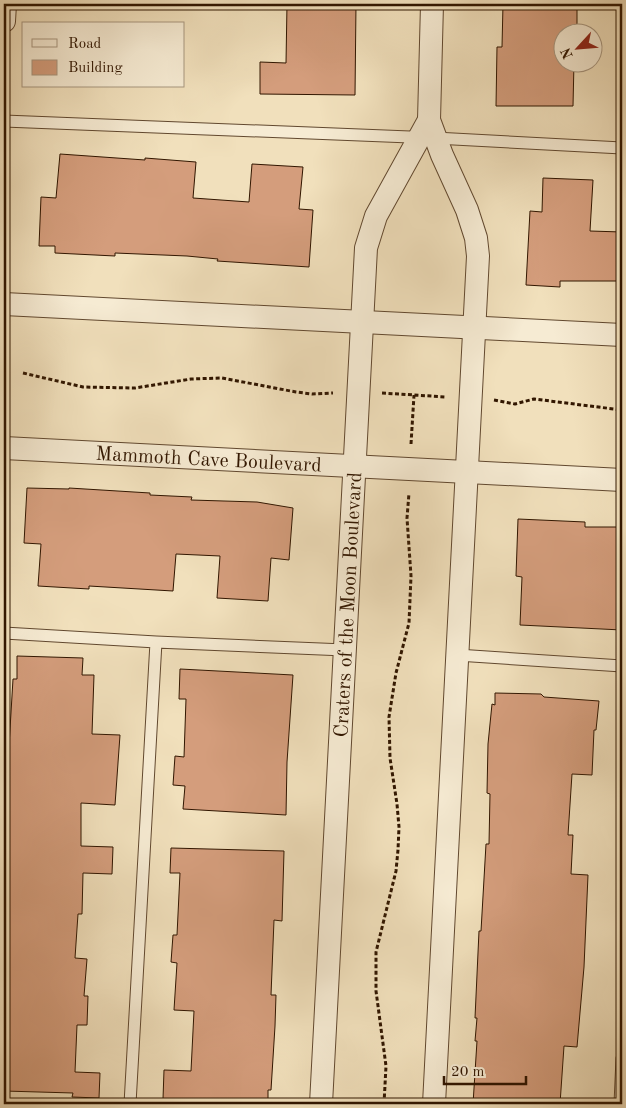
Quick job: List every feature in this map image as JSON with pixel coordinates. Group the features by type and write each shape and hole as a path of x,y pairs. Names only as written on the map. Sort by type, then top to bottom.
{"street":[{"path":"4,21 5,4"},
{"name":"Craters of the Moon Boulevard","path":"432,4 428,132 467,210 476,238 478,256 434,1104"},
{"name":"Craters of the Moon Boulevard","path":"321,1104 366,248 376,216 386,195 428,132"},
{"path":"4,304 622,335"},
{"name":"Mammoth Cave Boulevard","path":"4,448 622,480"}],"lane":[{"path":"4,121 428,132 622,148"},
{"path":"4,633 345,650"},
{"path":"130,1104 156,642"},
{"path":"458,655 622,666"},
{"path":"620,1104 622,1058"}],"path":[{"path":"23,372 83,386 135,388 190,379 222,378 296,392 312,394 337,393"},
{"path":"378,393 450,398"},
{"path":"411,444 414,395"},
{"path":"499,401 515,404 534,399 622,410"},
{"path":"384,1104 386,1066 376,991 376,952 394,880 398,850 399,828 390,758 389,725 392,696 410,614 411,576 407,518 409,484"}],"building":[{"path":"287,4 356,4 355,95 260,94 260,62 286,63"},
{"path":"503,4 577,4 577,22 554,22 554,72 574,72 573,106 496,106 497,47 502,47"},
{"path":"60,154 196,162 193,198 249,202 252,164 303,167 299,209 313,210 309,267 217,261 218,259 187,256 115,253 115,256 55,253 55,246 39,246 41,197 56,198"},
{"path":"543,178 593,180 590,231 622,232 622,281 560,281 560,287 526,285 530,211 542,212"},
{"path":"27,488 69,488 150,493 150,495 192,497 191,500 257,502 293,508 289,560 271,558 268,601 217,598 220,556 176,554 173,591 89,586 89,589 38,586 41,544 24,543"},
{"path":"518,519 585,522 585,527 622,527 622,630 520,625 522,577 516,576"},
{"path":"17,656 83,658 82,675 94,675 92,734 120,735 115,805 81,803 81,846 113,847 112,874 83,873 82,914 78,914 75,958 87,959 84,996 88,996 87,1025 77,1025 75,1072 100,1073 99,1098 72,1097 73,1093 4,1091 5,813 13,679 17,679"},
{"path":"180,669 293,675 287,762 286,815 183,809 185,786 173,785 175,756 184,757 186,699 179,699"},
{"path":"495,693 541,694 544,697 599,701 596,730 594,730 592,775 572,774 568,835 573,835 571,874 588,875 584,967 577,1047 564,1046 560,1104 473,1104 477,1041 475,1041 477,1018 475,1018 479,931 481,931 486,844 489,844 488,744 492,704 495,705"},
{"path":"171,848 284,851 282,921 274,920 271,995 276,995 275,1026 271,1090 268,1090 268,1102 163,1099 164,1070 191,1071 194,1011 174,1010 177,963 171,962 173,935 177,935 180,873 170,873"}]}
